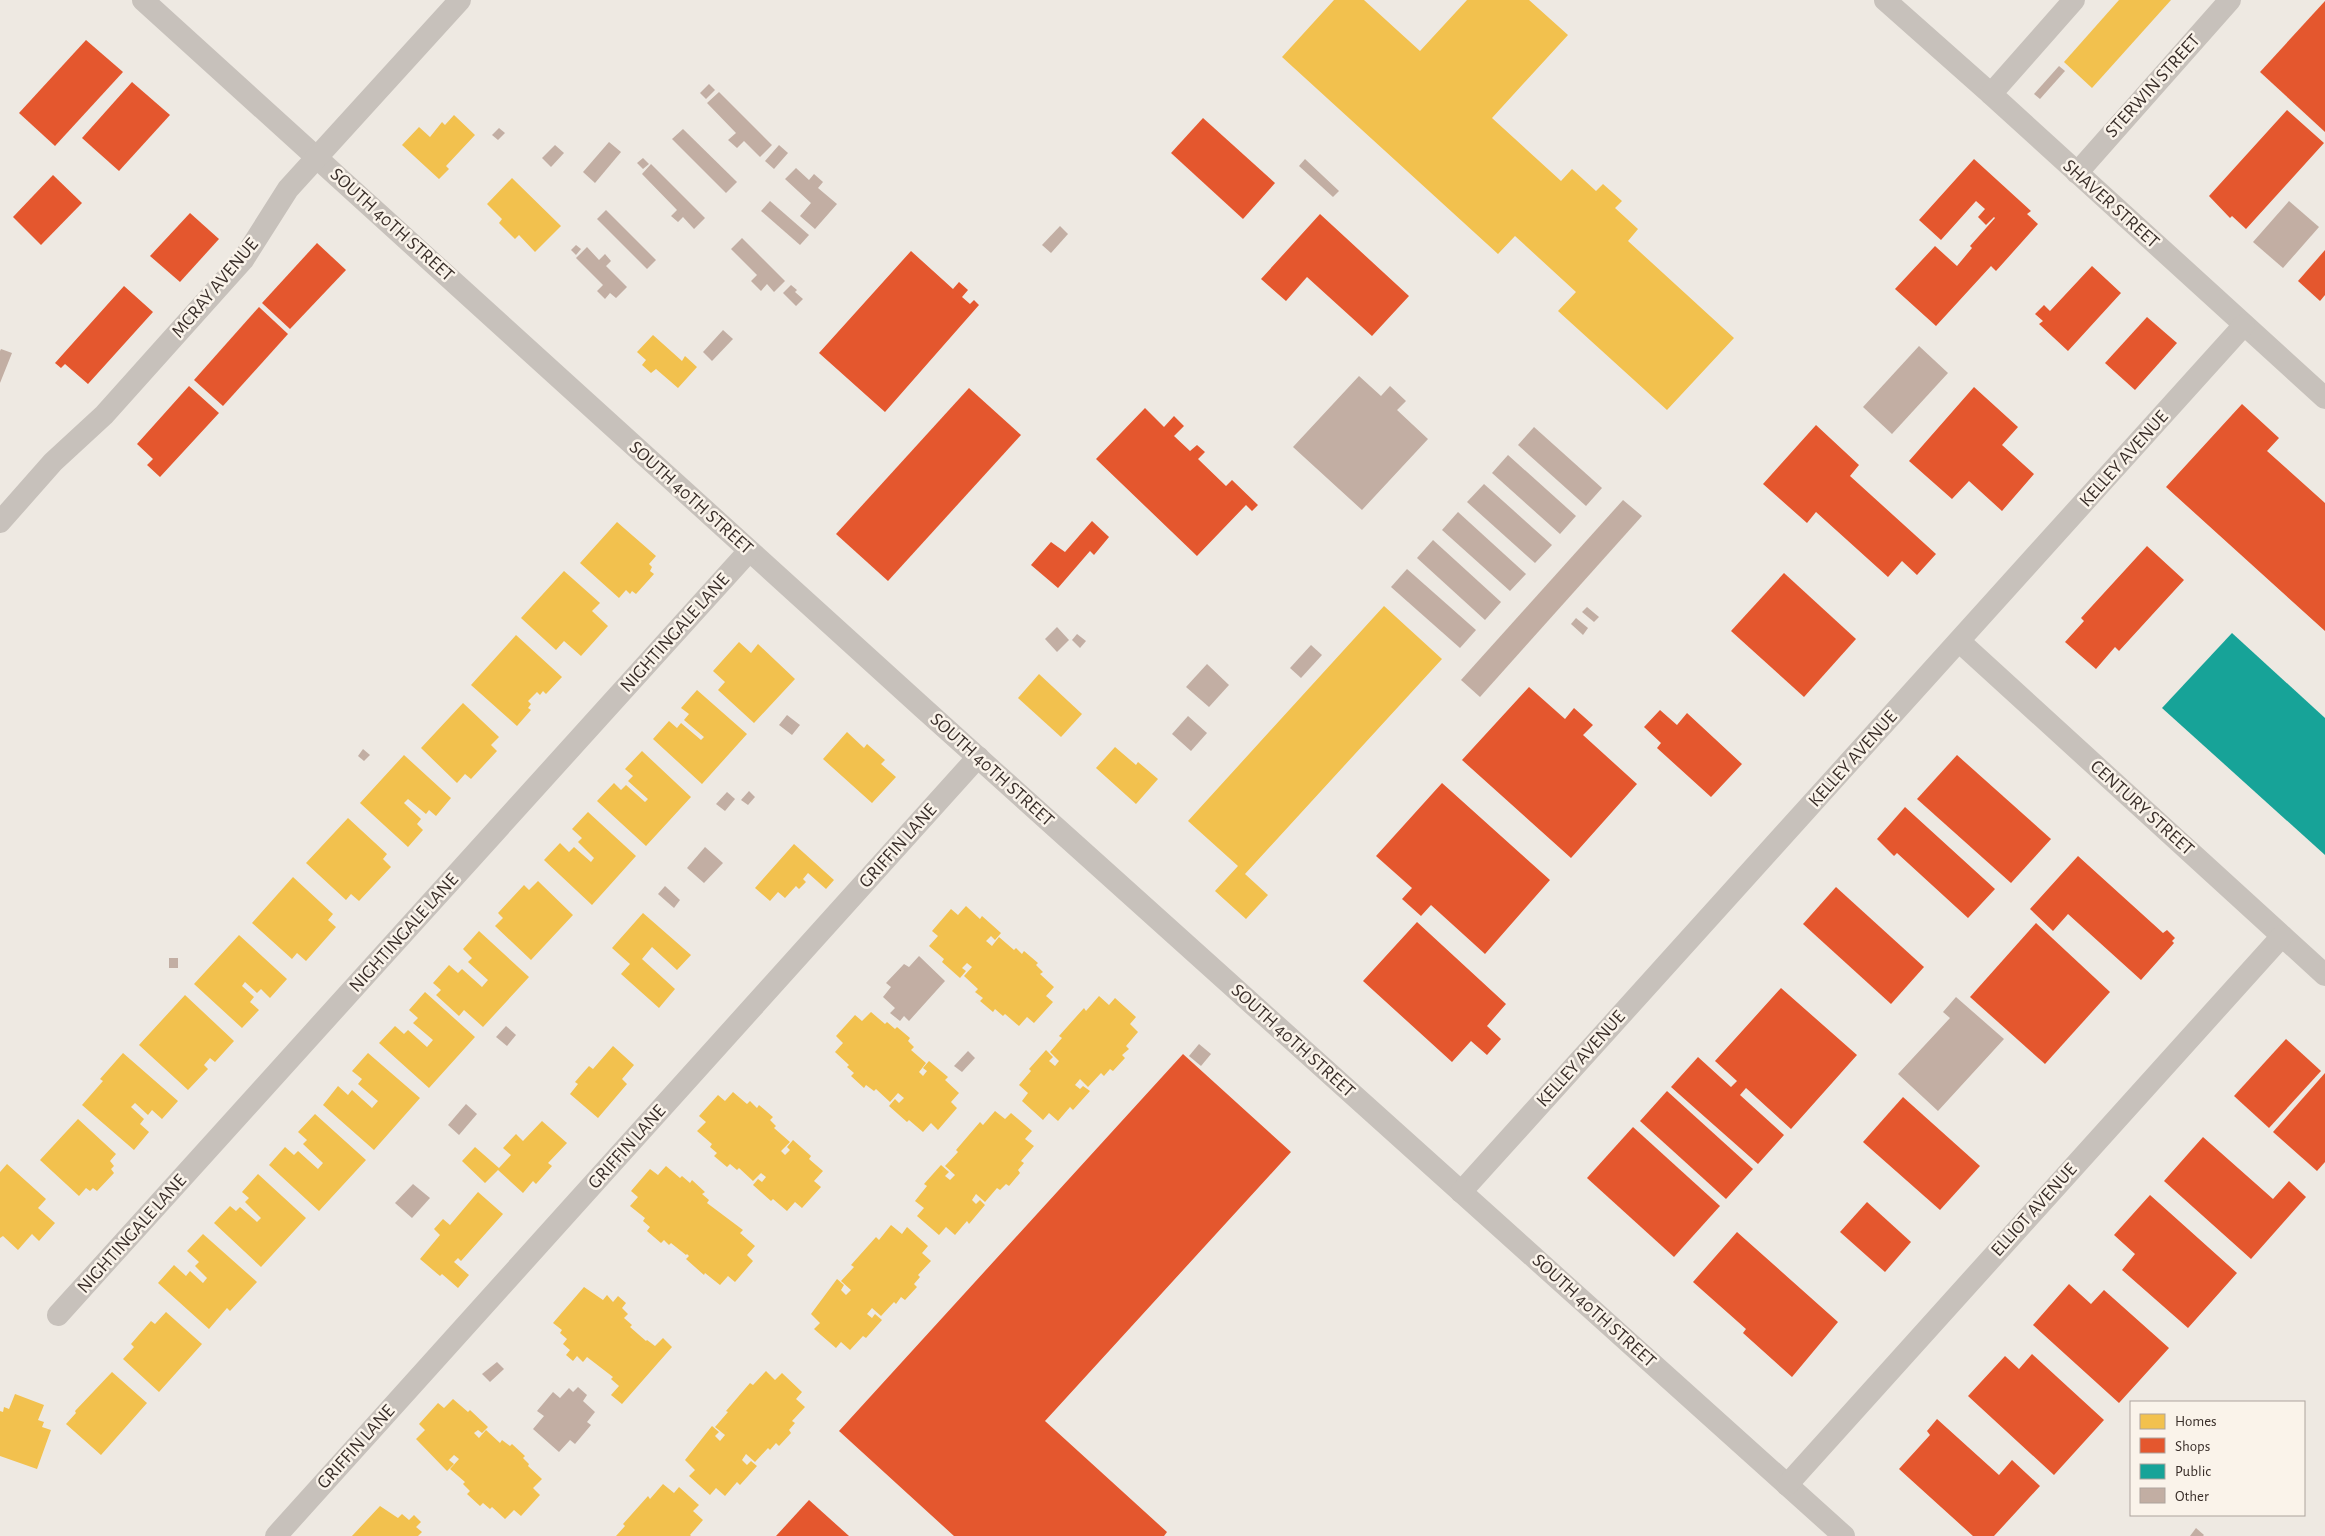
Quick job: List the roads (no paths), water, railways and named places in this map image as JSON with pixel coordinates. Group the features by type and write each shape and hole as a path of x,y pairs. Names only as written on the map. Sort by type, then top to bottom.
{"street":[{"name":"SOUTH 40TH STREET","path":"143,0 978,758 1844,1536"},
{"name":"MCRAY AVENUE","path":"0,522 53,462 104,416 242,260 288,189 316,156 460,0"},
{"name":"SHAVER STREET","path":"1884,0 2325,398"},
{"path":"1990,94 2074,0"},
{"name":"STERWIN STREET","path":"2076,173 2230,0"},
{"name":"KELLEY AVENUE","path":"1461,1192 1960,642 2244,325"},
{"name":"NIGHTINGALE LANE","path":"58,1316 749,551"},
{"name":"CENTURY STREET","path":"1960,642 2325,975"},
{"name":"GRIFFIN LANE","path":"276,1536 978,758"},
{"name":"ELLIOT AVENUE","path":"1786,1484 2282,936"}]}
